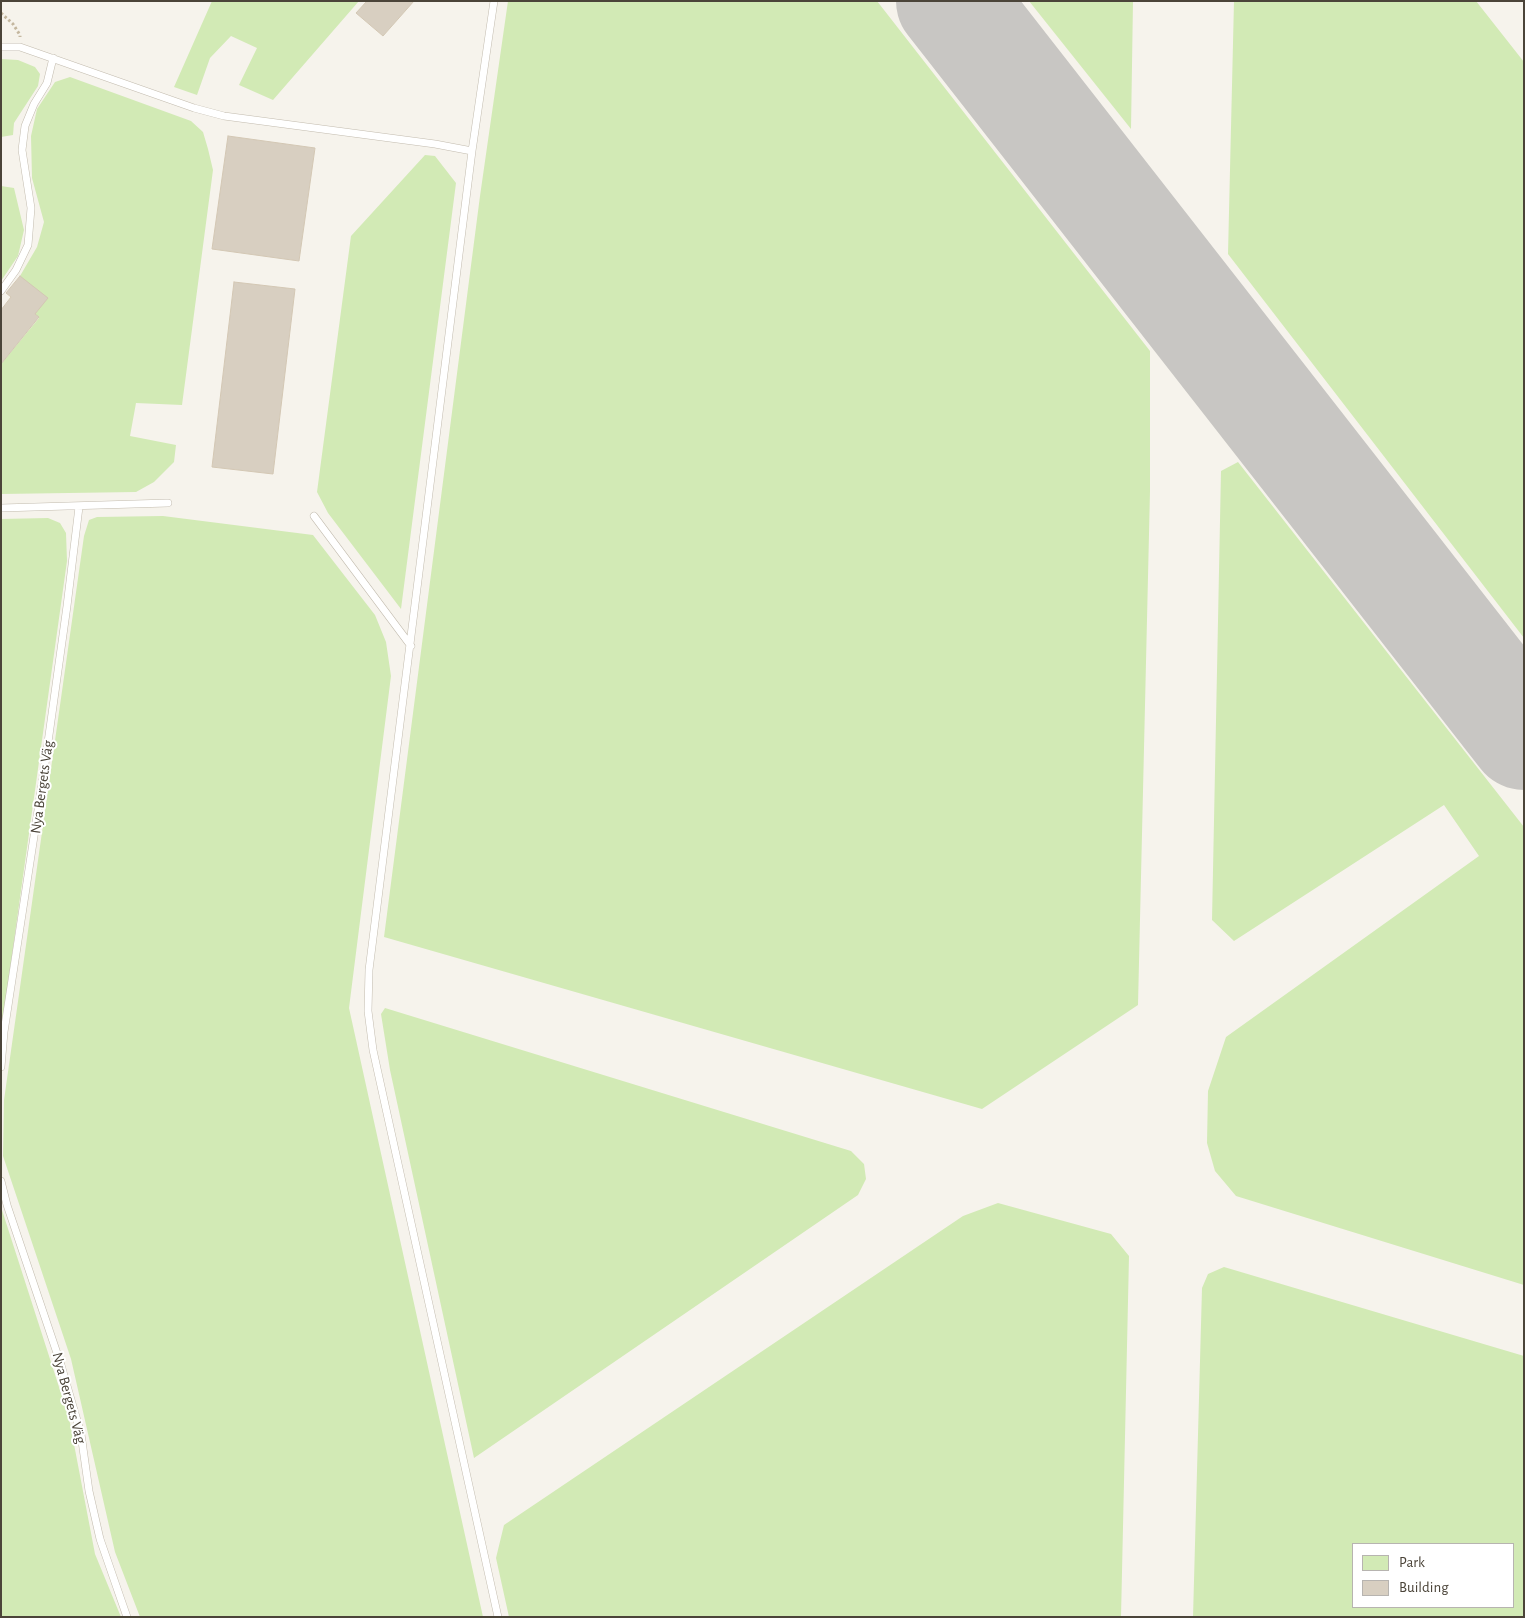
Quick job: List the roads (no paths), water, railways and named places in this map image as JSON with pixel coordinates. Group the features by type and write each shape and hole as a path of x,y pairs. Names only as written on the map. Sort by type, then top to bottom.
{"lane":[{"path":"494,1 472,151 369,970 368,1011 373,1050 498,1617"},
{"path":"1,47 20,47 194,108 224,116 435,144 472,151"},
{"path":"1,291 16,270 28,245 31,208 22,150 25,126 34,104 47,83 54,58"},
{"path":"1,508 168,503"},
{"name":"Nya Bergets Väg","path":"1,1067 4,1032 44,771 79,507"},
{"path":"314,516 411,646"},
{"name":"Nya Bergets Väg","path":"1,1181 7,1205 61,1365 81,1434 89,1491 100,1539 127,1617"}]}
